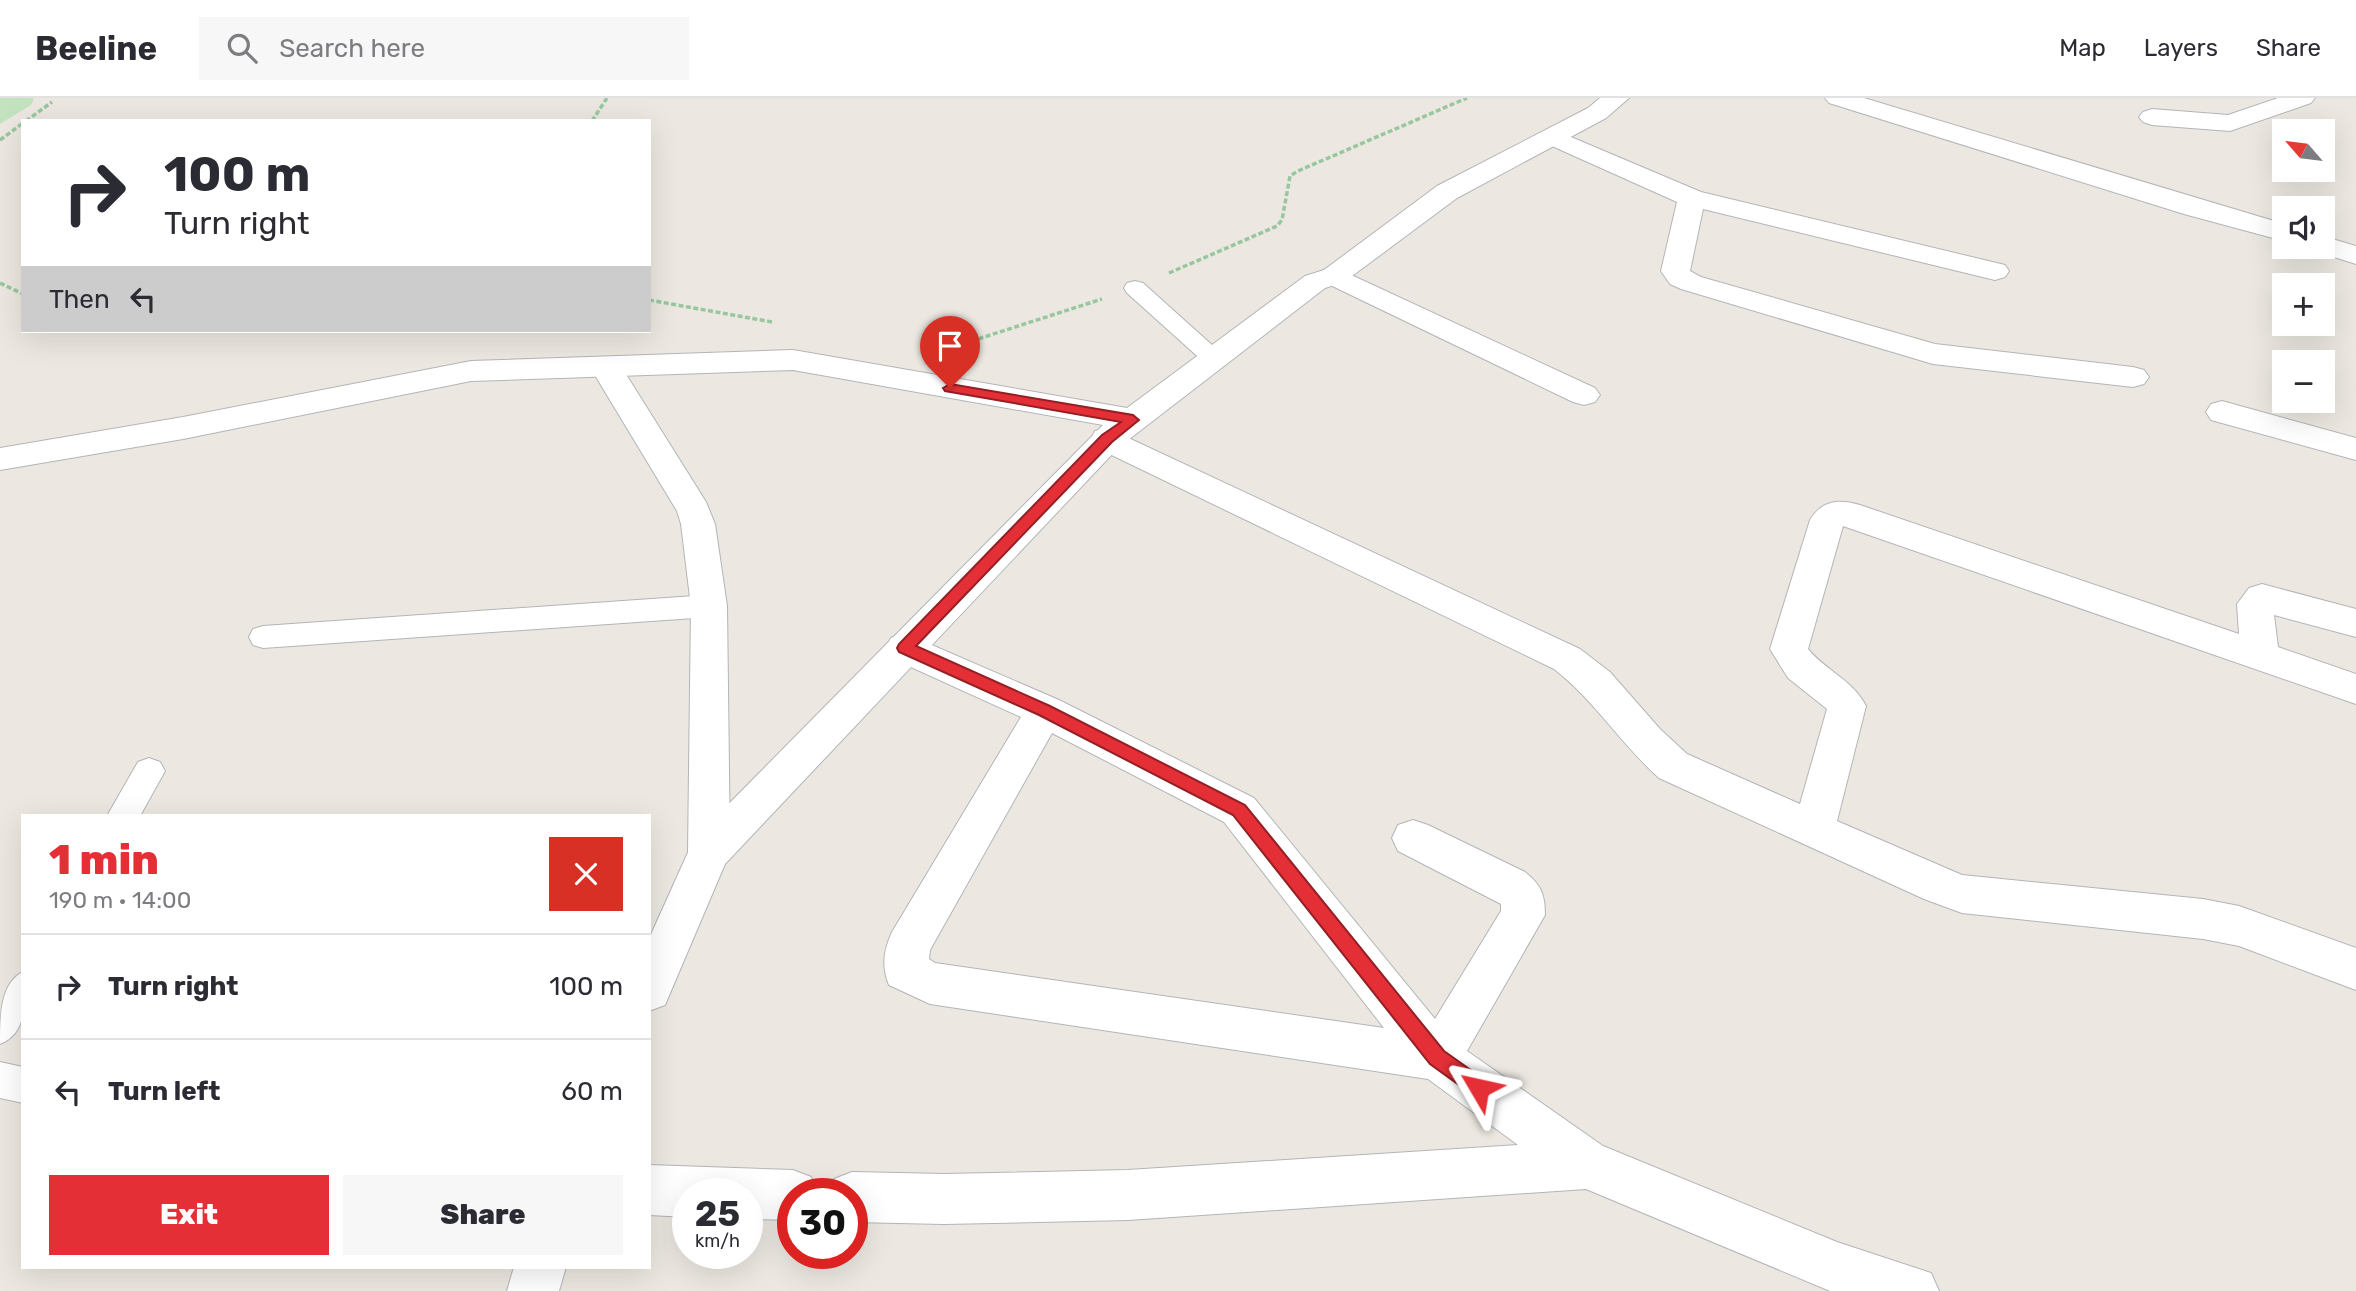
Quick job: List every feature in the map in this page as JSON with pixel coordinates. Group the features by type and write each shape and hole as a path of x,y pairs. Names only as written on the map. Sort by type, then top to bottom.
{"street":[{"path":"651,984 709,852 904,648 1120,429 1315,282 1334,276 1447,192 1597,113 1616,98"},
{"path":"1838,98 2272,230"},
{"path":"2152,117 2230,123 2302,98"},
{"path":"1552,137 1692,198 1995,271"},
{"path":"1692,198 1675,271 1680,278 1691,284 1933,354 2133,377"},
{"path":"2335,248 2356,255"},
{"path":"1334,276 1584,395"},
{"path":"0,459 183,428 471,371 793,360 1120,429 1567,659 1588,673 1653,750 1673,766 1939,886 1962,894 2203,919 2239,926 2356,969"},
{"path":"606,367 694,511 698,524 709,606 709,852"},
{"path":"2222,412 2356,449"},
{"path":"1814,830 1847,706 1838,694 1805,674 1794,661 1789,649 1826,520 1836,513 1848,514 2356,689"},
{"path":"2260,656 2255,604 2262,598 2356,623"},
{"path":"904,648 1045,710 1239,810 1437,1058 1586,1164 1837,1268 1913,1291"},
{"path":"1045,710 908,946 905,970 930,983 1437,1058"},
{"path":"1413,838 1510,886 1523,896 1522,915 1437,1058"},
{"path":"868,1197 954,1200 1292,1186 1586,1164"},
{"path":"651,1191 672,1192"},
{"path":"533,1291 539,1269"}],"lane":[{"path":"1135,288 1214,359"},
{"path":"263,637 709,606"},
{"path":"124,814 149,771"},
{"path":"0,1027 21,991"},
{"path":"0,1080 21,1085"}],"path":[{"path":"593,119 607,98"},
{"path":"943,349 971,344 1135,288 1277,226 1282,220 1290,176 1298,170 1467,98"},
{"path":"28,119 52,102"},
{"path":"0,140 21,124"},
{"path":"0,282 21,293"},
{"path":"651,300 781,324"}],"green space":[{"path":"0,98 34,99 31,105 0,124"}],"route":[{"path":"950,388 1133,420 1107,439 904,648 1045,710 1239,810 1437,1058 1479,1088"}]}
